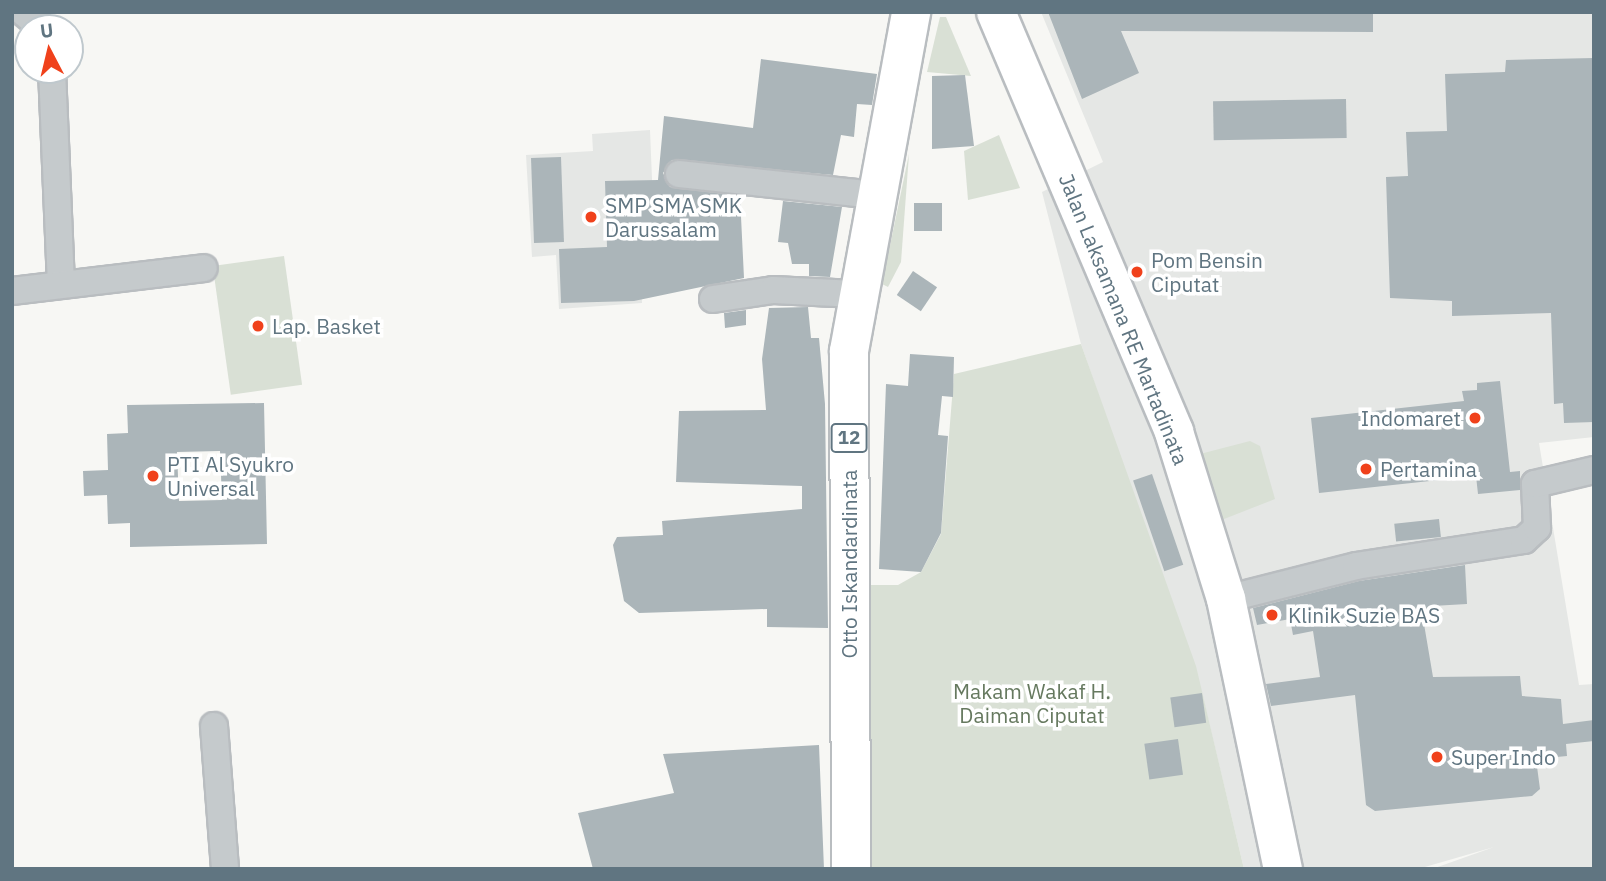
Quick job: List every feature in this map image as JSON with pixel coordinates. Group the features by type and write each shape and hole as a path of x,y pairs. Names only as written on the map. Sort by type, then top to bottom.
{"highway":[{"name":"Otto Iskandardinata","path":"851,869 848,480 856,294 911,12"},
{"path":"983,12 990,33 1015,60"},
{"name":"Jalan Laksamana RE Martadinata","path":"996,12 1158,390 1226,599 1283,869"}],"street":[{"path":"53,84 61,285"},
{"path":"679,174 874,195"},
{"path":"12,291 204,268"},
{"path":"713,299 773,290 856,294"},
{"path":"1226,599 1356,566 1524,540 1537,528 1535,484 1594,470"},
{"path":"214,726 225,869"}],"shaded area":[{"path":"1041,12 1594,12 1594,437 1539,443 1579,685 1594,684 1594,869 1432,869 1494,847 1418,869 1244,869 1202,693 1081,344 1042,192 1103,162"},
{"name":"SMP SMA SMK Darussalam","path":"650,130 655,253 640,255 642,303 559,309 556,255 532,257 526,155 593,151 592,134"}],"green space":[{"path":"940,17 946,17 971,76 927,72"},
{"path":"999,135 1020,188 968,200 964,151"},
{"path":"909,154 901,262 888,287 882,284"},
{"name":"Lap. Basket","path":"284,256 302,385 231,395 213,266"},
{"name":"Makam Wakaf H. Daiman Ciputat","path":"1081,344 1196,666 1244,869 865,869 868,585 898,585 921,572 941,534 954,374"},
{"path":"1250,441 1260,446 1275,499 1219,521 1200,454"}],"building":[{"path":"1048,12 1373,12 1373,32 1121,31 1139,73 1082,99"},
{"path":"1594,58 1594,422 1564,423 1563,403 1554,404 1551,313 1452,316 1452,301 1390,298 1386,177 1408,176 1406,132 1447,131 1445,74 1505,72 1506,60"},
{"path":"761,59 877,74 872,105 857,104 854,137 841,135 833,175 672,160 663,173 670,187 740,196 744,278 634,301 561,303 559,249 607,247 605,181 658,180 664,116 753,128"},
{"path":"965,75 974,146 932,149 932,76"},
{"path":"1346,99 1347,138 1214,140 1213,101"},
{"path":"561,157 564,242 534,243 531,158"},
{"path":"783,201 842,207 830,277 809,276 809,264 792,264 788,243 778,242"},
{"path":"914,203 942,203 942,231 914,231"},
{"path":"913,271 937,287 921,311 897,295"},
{"path":"808,307 811,338 819,338 825,404 828,628 767,627 767,609 639,613 624,601 613,545 617,537 663,535 662,521 802,509 802,486 676,482 679,411 766,410 762,359 769,308"},
{"path":"746,310 746,325 725,328 724,313"},
{"path":"910,354 954,357 953,397 942,396 938,435 948,436 941,533 921,572 879,569 886,384 908,386"},
{"path":"1500,381 1510,472 1520,471 1520,490 1478,494 1476,476 1319,493 1311,418 1464,401 1462,391 1477,390 1477,383"},
{"name":"PTI Al Syukro Universal","path":"264,403 267,544 130,547 130,523 108,524 107,495 84,496 83,471 108,470 107,434 128,433 127,405","holes":["220,451 222,500 179,501 177,452"]},
{"path":"1152,474 1183,565 1164,571 1133,481"},
{"path":"1439,519 1441,537 1396,542 1394,524"},
{"path":"1465,565 1467,604 1432,606 1432,623 1424,624 1433,677 1520,676 1522,696 1561,699 1563,724 1594,720 1594,741 1566,744 1567,756 1536,759 1540,789 1532,796 1375,811 1366,805 1355,695 1271,706 1266,684 1320,677 1313,631 1293,635 1290,619 1257,625 1253,608 1359,581"},
{"path":"1202,693 1206,723 1174,727 1170,697"},
{"path":"1178,739 1183,775 1149,779 1144,744"},
{"path":"819,745 824,869 593,869 578,813 674,793 663,754"}],"place":[{"name":"SMP SMA SMK Darussalam","path":"591,217"},
{"name":"Pom Bensin Ciputat","path":"1137,272"},
{"name":"Lap. Basket","path":"258,326"},
{"name":"Indomaret","path":"1475,418"},
{"name":"Pertamina","path":"1366,469"},
{"name":"PTI Al Syukro Universal","path":"153,476"},
{"name":"Klinik Suzie BAS","path":"1272,615"},
{"name":"Super Indo","path":"1437,757"}]}
